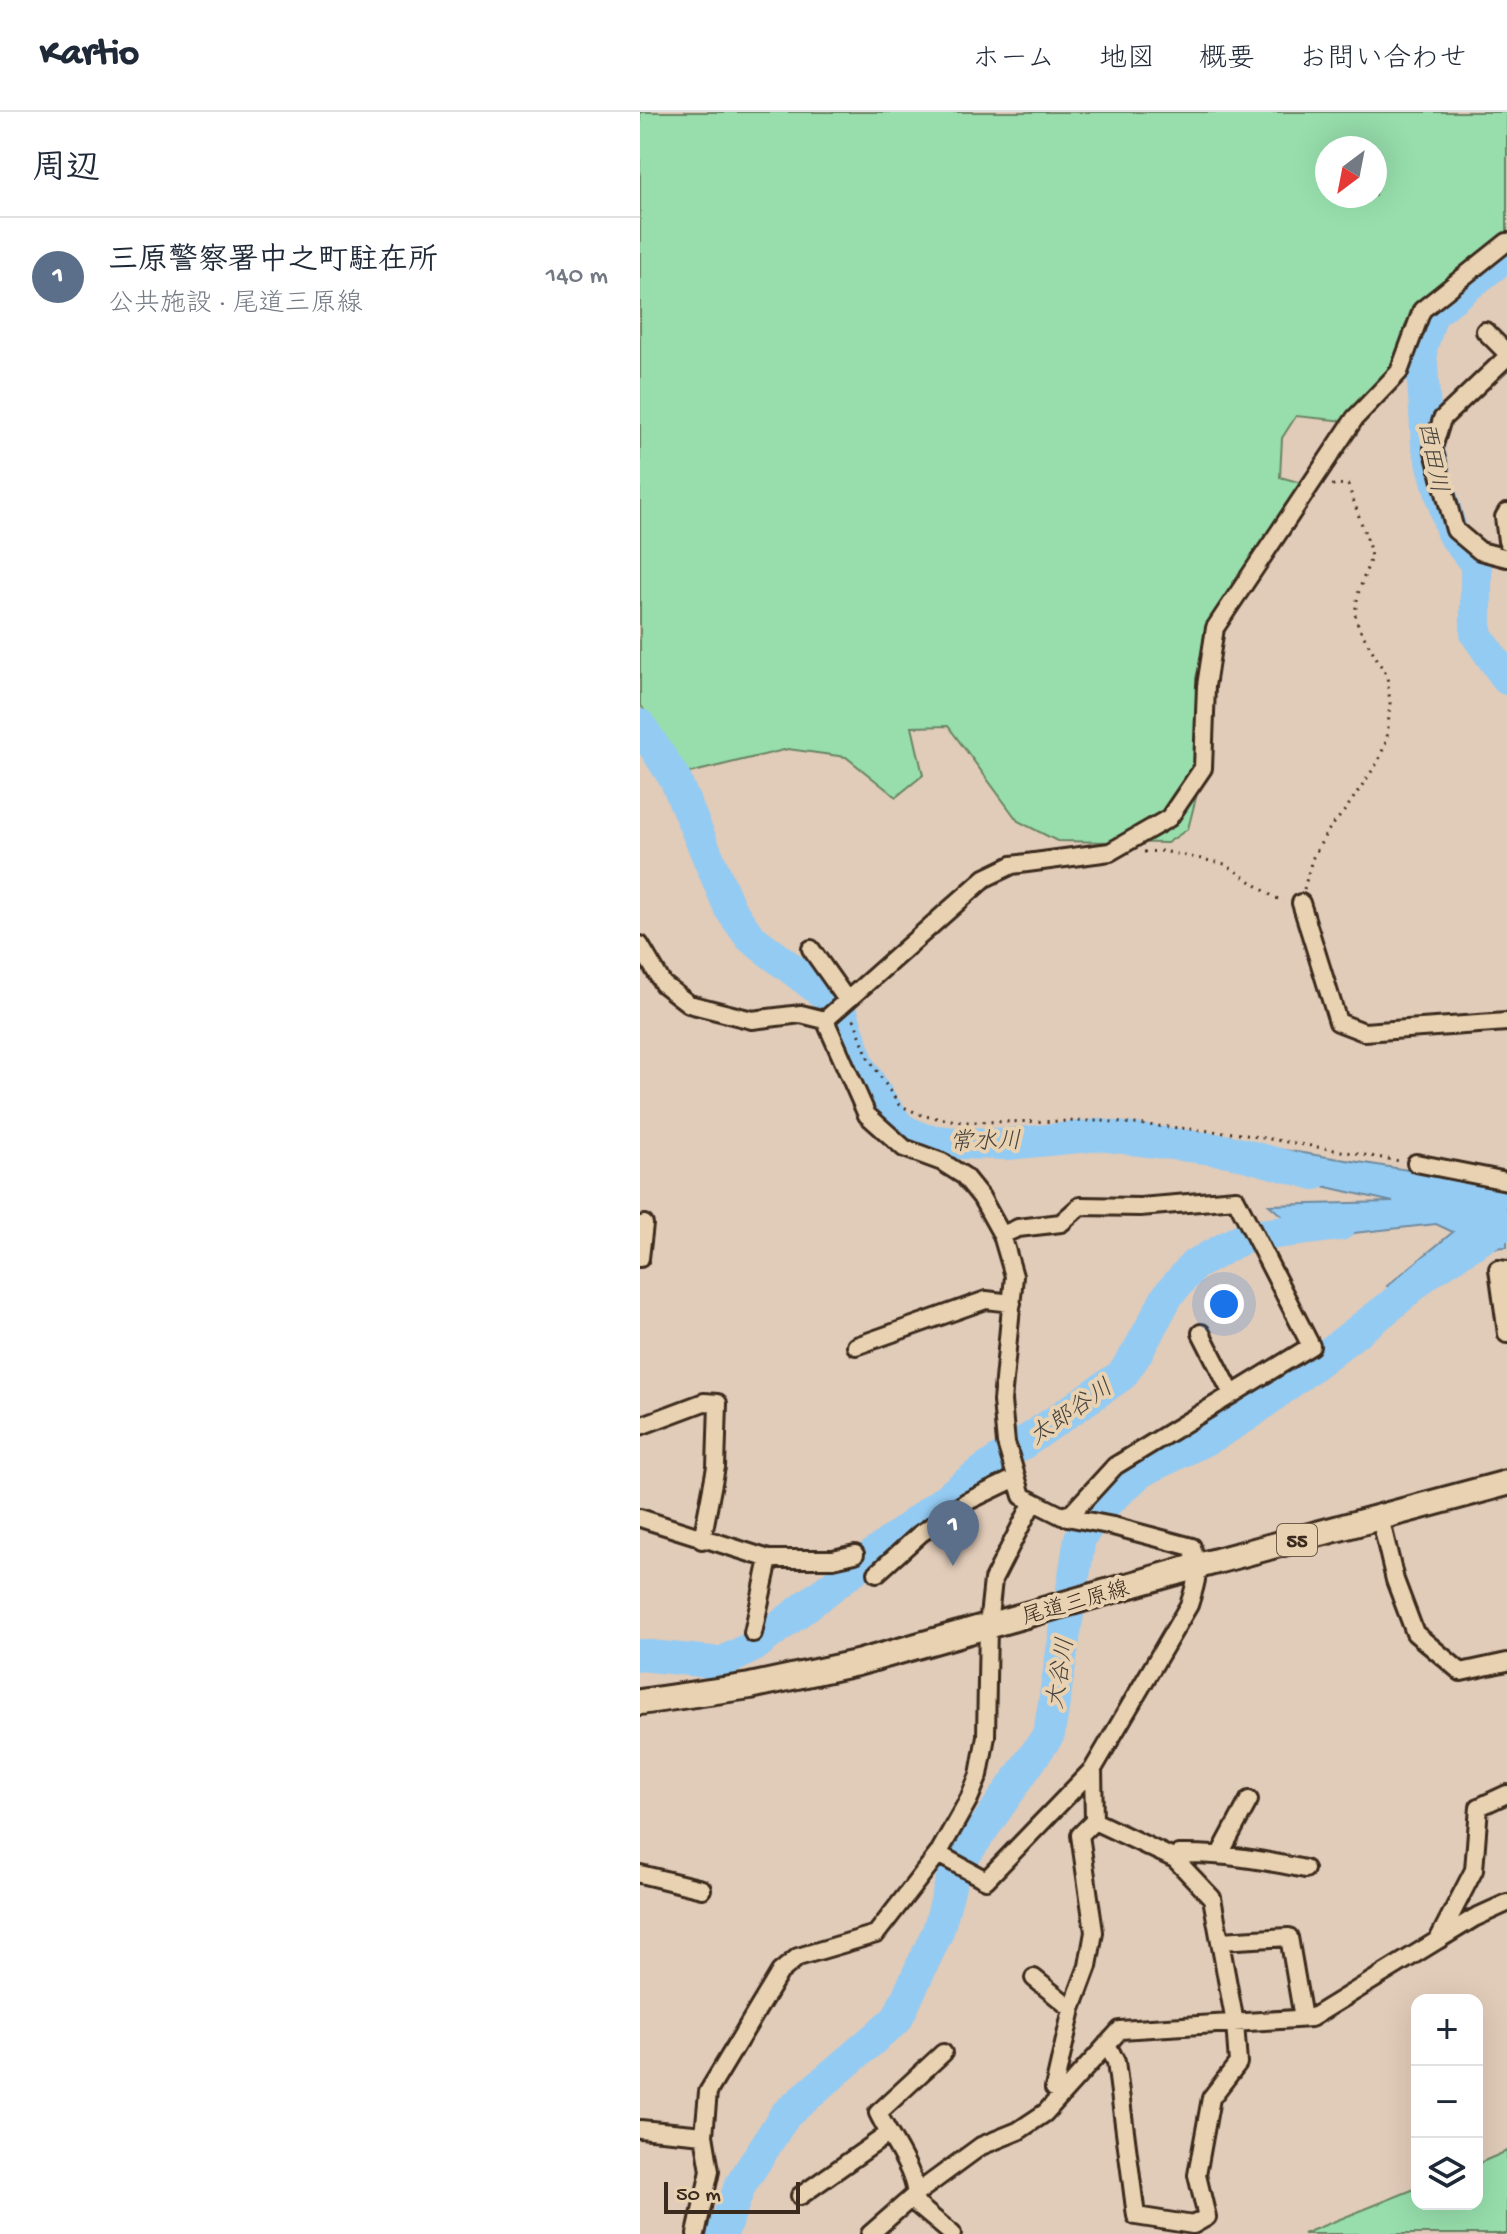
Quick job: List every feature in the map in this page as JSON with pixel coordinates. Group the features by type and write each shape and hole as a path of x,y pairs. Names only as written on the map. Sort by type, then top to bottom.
{"main road":[{"name":"尾道三原線","path":"640,1702 750,1686 857,1663 1198,1566 1507,1483"}],"street":[{"path":"825,1020 985,878 1012,865 1110,852 1169,818 1203,768 1206,686 1215,628 1355,418 1399,372 1422,310 1507,242"},
{"path":"1485,331 1507,355 1442,419 1433,448 1455,530 1480,551 1507,558"},
{"path":"1507,512 1504,517 1507,541"},
{"path":"1301,903 1338,1022 1364,1032 1507,1022"},
{"path":"640,945 663,984 689,1004 752,1020 801,1014 825,1020"},
{"path":"811,949 847,1000"},
{"path":"825,1020 867,1115 904,1148 942,1162 964,1176 981,1197 1002,1235 1014,1276 1002,1401 1006,1443 1022,1496 1062,1516 1192,1547 1198,1566 1198,1579 1189,1605 1093,1769 986,1880 938,1854"},
{"path":"1416,1163 1507,1181"},
{"path":"1002,1235 1018,1228 1061,1223 1080,1206 1140,1207 1236,1199 1311,1346 1115,1466 1072,1513 1062,1516"},
{"path":"640,1258 644,1224"},
{"path":"1507,1270 1498,1269 1507,1334"},
{"path":"856,1346 986,1300 1012,1303"},
{"path":"1201,1333 1232,1394"},
{"path":"640,1426 704,1402 718,1403 716,1467 702,1540"},
{"path":"877,1573 920,1534 1014,1472"},
{"path":"696,2234 710,2171 704,2135 708,2092 780,1972 798,1957 876,1934 938,1854 969,1799 979,1775 986,1736 988,1626 993,1580 1033,1502"},
{"path":"1380,1517 1395,1580 1415,1633 1461,1672 1507,1662"},
{"path":"640,1518 769,1559 833,1559 855,1554"},
{"path":"753,1633 769,1559"},
{"path":"1062,2094 1054,2088 1072,2009 1088,1966 1094,1932 1080,1835 1094,1821 1093,1769"},
{"path":"1438,1940 1474,1870 1479,1807 1507,1794"},
{"path":"1220,1854 1249,1800"},
{"path":"1094,1821 1175,1859 1212,1898 1235,2023 1238,2063 1211,2098 1197,2175 1207,2217 1193,2225 1136,2216 1116,2062 1107,2044"},
{"path":"1175,1859 1179,1854 1220,1854 1305,1869"},
{"path":"640,1874 702,1889"},
{"path":"870,2234 917,2193 981,2146 1018,2131 1045,2113 1120,2030 1311,2018 1474,1918 1507,1903"},
{"path":"1220,1941 1289,1937 1303,2018"},
{"path":"1034,1978 1072,2009"},
{"path":"943,2053 878,2113 907,2166 917,2193 915,2203 952,2234"},
{"path":"640,2129 704,2135"},
{"path":"800,2196 888,2134"}],"path":[{"path":"1110,852 1163,851 1225,864 1275,898 1301,903 1312,859 1327,832 1378,762 1387,739 1390,703 1387,676 1359,628 1355,614 1358,594 1371,557 1368,542 1348,485 1335,484 1325,491"},
{"path":"847,1000 868,1057 899,1105 924,1116 964,1122 1102,1121 1234,1133 1416,1163"}],"green space":[{"path":"640,112 1507,112 1507,235 1420,306 1393,364 1345,421 1296,416 1282,438 1280,477 1302,483 1210,621 1196,678 1201,778 1188,829 1167,843 1057,841 1018,821 948,726 912,727 923,775 896,797 846,757 788,749 685,774 640,704"},
{"path":"1507,2151 1507,2234 1303,2234 1411,2190 1411,2210 1483,2210 1483,2161"}],"water":[{"path":"1278,1149 1507,1186 1507,1247 1492,1248 1465,1258 1404,1301 1387,1286 1453,1232 1436,1224 1308,1238 1269,1205 1393,1202 1270,1174"}],"waterway":[{"name":"西田川","path":"1507,255 1432,314 1421,349 1427,444 1452,533 1476,564 1476,634 1507,679"},
{"name":"常水川","path":"640,725 675,779 730,909 750,937 831,999 843,1016 859,1065 901,1129 925,1140 956,1143 1007,1144 1100,1135 1230,1151 1315,1174"},
{"name":"太郎谷川","path":"640,1655 721,1663 754,1646 976,1476 1122,1375 1168,1295 1194,1265 1245,1237 1340,1225"},
{"name":"大谷川","path":"722,2234 740,2186 785,2115 897,2019 938,1931 954,1871 1049,1734 1080,1538 1099,1510 1139,1473 1248,1415 1389,1307 1428,1273 1502,1225 1507,1225"}],"place":[{"name":"三原警察署中之町駐在所","path":"953,1566"}]}
